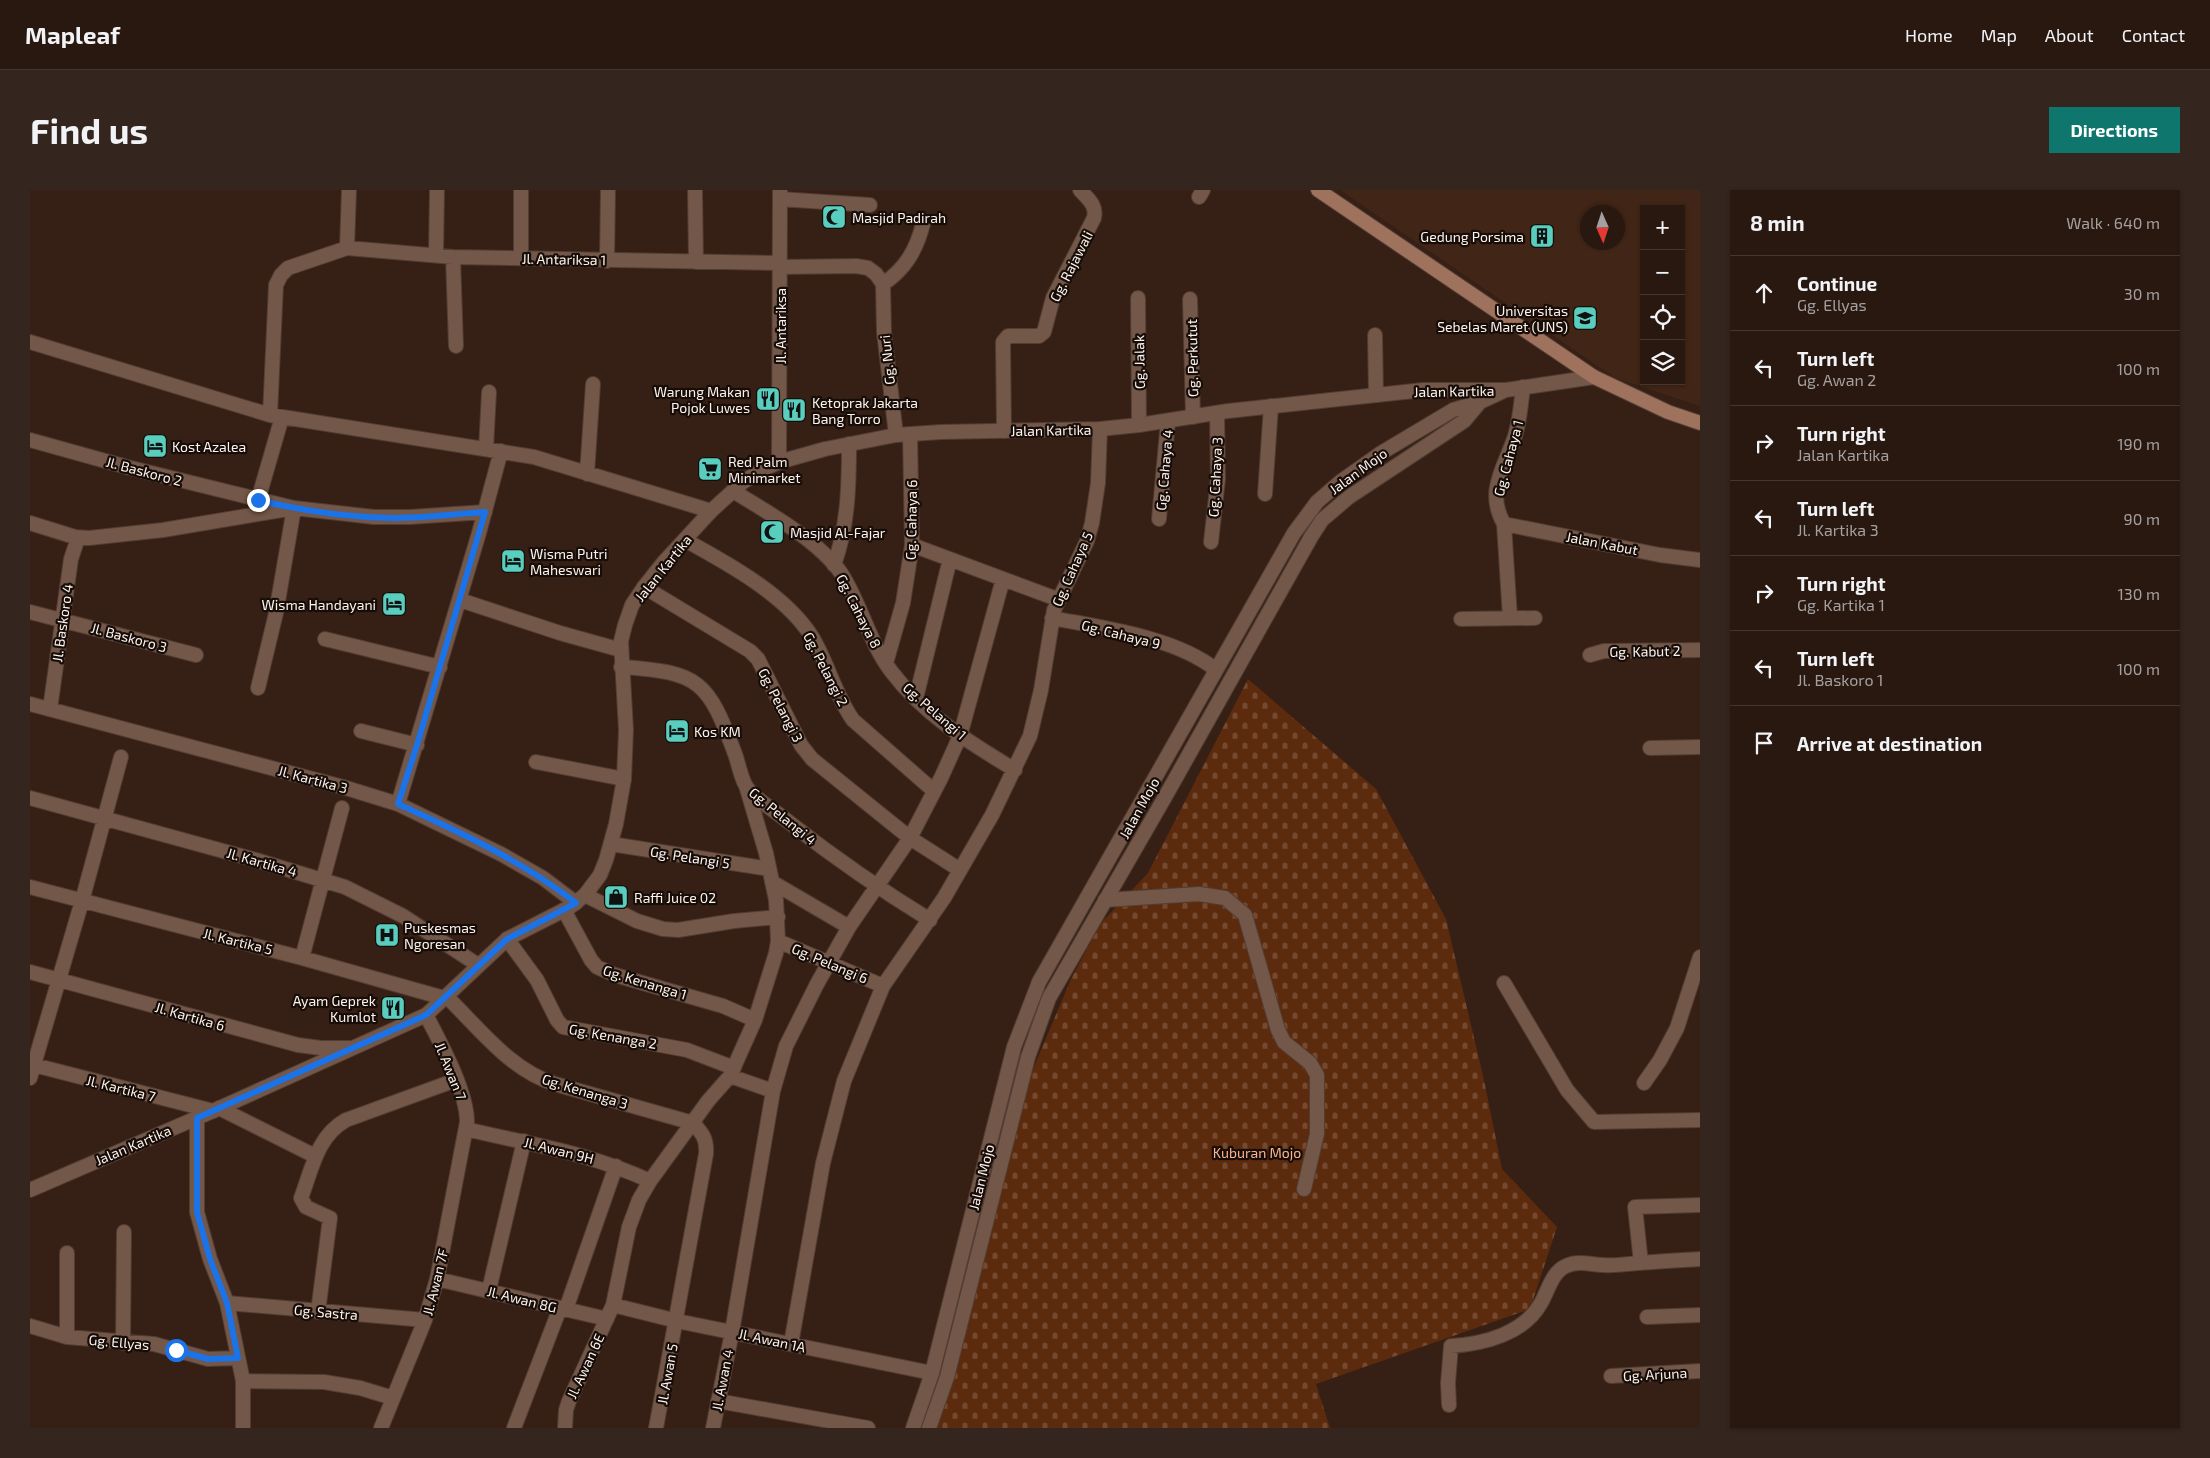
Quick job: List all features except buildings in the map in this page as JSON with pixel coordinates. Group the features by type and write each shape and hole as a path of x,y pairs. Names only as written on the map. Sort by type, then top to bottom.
{"main road":[{"path":"1318,190 1594,377 1668,412 1700,424"}],"street":[{"path":"258,500 276,416 276,285 281,275 288,268 347,248 349,190"},
{"path":"436,190 436,255"},
{"path":"521,190 521,258"},
{"path":"607,261 608,190"},
{"path":"695,190 696,262"},
{"name":"Gg. Rajawali","path":"1004,431 1002,342 1008,336 1039,336 1044,332 1053,298 1094,218 1095,210 1092,202 1080,190"},
{"path":"780,194 870,205"},
{"name":"Jl. Antariksa","path":"778,462 780,194"},
{"path":"883,284 897,274 911,257 923,224"},
{"name":"Jl. Antariksa 1","path":"347,248 454,257 856,266 868,268 876,274 883,284"},
{"path":"454,257 456,346"},
{"name":"Gg. Nuri","path":"883,284 884,332 896,435"},
{"name":"Gg. Jalak","path":"1138,298 1139,425"},
{"name":"Gg. Perkutut","path":"1190,299 1193,417"},
{"path":"1374,334 1376,395"},
{"path":"30,342 276,416 501,451 551,461 587,474 711,511"},
{"name":"Jalan Mojo","path":"913,1428 932,1373 1014,1047 1027,1010 1039,982 1150,788 1215,669 1294,533 1317,502 1340,482 1381,453 1453,410 1480,402 1506,390 1523,386 1594,377"},
{"path":"587,474 593,384"},
{"name":"Gg. Cahaya 1","path":"1510,618 1504,524 1496,508 1497,489 1503,464 1515,436 1523,386"},
{"name":"Jalan Kartika","path":"30,1190 216,1110 426,1015 507,939 575,903 600,876 611,844 624,779 626,730 621,650 624,625 632,605 644,586 711,511 733,491 760,471 778,462 848,444 896,435 1100,429 1168,421 1217,412 1376,395 1431,390 1506,390"},
{"path":"486,449 489,392"},
{"path":"929,1428 947,1377 1031,1048 1049,998 1322,520 1367,483 1464,421 1480,402"},
{"path":"1265,494 1271,406"},
{"name":"Gg. Cahaya 3","path":"1211,542 1218,479 1217,412"},
{"name":"Gg. Cahaya 4","path":"1159,519 1168,421"},
{"name":"Gg. Cahaya 5","path":"791,1344 832,1126 851,1063 883,986 930,920 960,870 1015,770 1030,736 1041,690 1052,618 1057,600 1087,541 1092,524 1098,483 1100,429"},
{"name":"Gg. Cahaya 6","path":"886,663 903,603 912,546 910,434"},
{"name":"Jl. Baskoro 2","path":"30,440 294,508"},
{"path":"834,565 841,545 847,510 848,444"},
{"path":"398,804 460,600 501,451"},
{"name":"Gg. Cahaya 8","path":"733,491 798,534 834,565 850,590 886,663"},
{"path":"30,523 78,538 163,530 294,508 351,516 393,518 485,512"},
{"path":"258,688 276,613 294,508"},
{"name":"Jalan Kabut","path":"1504,524 1700,560"},
{"name":"Jl. Baskoro 4","path":"50,710 70,559 78,538"},
{"name":"Gg. Pelangi 2","path":"685,540 716,556 794,613 812,637 853,720 934,791"},
{"path":"912,546 1057,600"},
{"path":"916,698 950,559"},
{"name":"Jl. Awan 4","path":"712,1428 732,1332 773,1091 781,1061 792,1032 829,962 849,928 910,838 960,736 1003,579"},
{"name":"Gg. Pelangi 3","path":"644,586 750,651 761,664 801,745 812,759 910,838 960,870"},
{"path":"460,600 560,633 621,650"},
{"name":"Jl. Baskoro 3","path":"30,612 196,655"},
{"name":"Gg. Cahaya 9","path":"1052,618 1154,640 1196,657 1215,669"},
{"path":"1461,620 1535,618"},
{"path":"325,639 440,668"},
{"name":"Gg. Kabut 2","path":"1590,655 1604,651 1700,650"},
{"name":"Gg. Pelangi 1","path":"886,663 916,698 960,736 1015,770"},
{"name":"Gg. Pelangi 4","path":"621,667 659,670 694,681 708,694 720,714 747,788 817,844 877,887 930,920"},
{"name":"Jl. Kartika 3","path":"30,704 343,787 398,804 501,854 543,878 575,903"},
{"path":"361,731 417,745"},
{"path":"1650,748 1700,747"},
{"path":"31,1069 82,901 121,757"},
{"path":"536,762 624,779"},
{"name":"Jl. Awan 6E","path":"565,1428 566,1410 569,1401 613,1305 633,1213 650,1181 708,1101 732,1072 755,1020 776,953 778,917 771,876 747,788"},
{"path":"1150,788 1165,797"},
{"name":"Jl. Kartika 4","path":"30,798 324,879 396,912 433,934 478,965"},
{"path":"302,958 342,808"},
{"name":"Gg. Pelangi 5","path":"611,844 771,876"},
{"path":"771,876 849,928"},
{"name":"Jl. Kartika 5","path":"30,887 445,997"},
{"path":"1105,900 1199,894 1225,898 1245,915 1278,1030 1284,1042 1310,1063 1317,1075 1317,1134 1304,1189"},
{"path":"575,903 663,929 678,930 734,921 778,917"},
{"name":"Gg. Kenanga 1","path":"575,903 591,960 598,967 615,975 723,1006 755,1020"},
{"name":"Gg. Kenanga 2","path":"507,939 537,980 557,1020 563,1027 687,1050 773,1091"},
{"name":"Gg. Pelangi 6","path":"778,941 883,986"},
{"path":"1644,1083 1660,1060 1677,1028 1700,957"},
{"name":"Jl. Kartika 6","path":"30,972 298,1045 321,1048 352,1048"},
{"path":"1504,983 1567,1090 1594,1122 1700,1120"},
{"name":"Gg. Kenanga 3","path":"445,997 502,1052 535,1076 555,1084 693,1123"},
{"name":"Jl. Awan 7","path":"426,1015 456,1080 467,1114 466,1130"},
{"name":"Jl. Kartika 7","path":"31,1069 216,1110 315,1156"},
{"path":"318,1312 330,1218 306,1207 301,1198 315,1156 334,1126 456,1080"},
{"path":"197,1118 197,1212 210,1259 227,1303 243,1381 243,1428"},
{"name":"Jl. Awan 5","path":"656,1428 677,1321 707,1144 704,1135 693,1123"},
{"name":"Jl. Awan 9H","path":"466,1130 576,1153 616,1166 650,1181"},
{"name":"Jl. Awan 7F","path":"381,1428 425,1320 438,1279 466,1130"},
{"path":"489,1290 524,1141"},
{"path":"514,1428 563,1308 616,1166"},
{"path":"1641,1262 1635,1207 1700,1205"},
{"path":"123,1343 124,1232"},
{"path":"67,1253 67,1337"},
{"path":"1449,1405 1450,1346 1465,1345 1495,1338 1520,1326 1540,1304 1556,1275 1564,1267 1571,1264 1587,1263 1604,1266 1700,1259"},
{"name":"Jl. Awan 8G","path":"438,1279 607,1319"},
{"name":"Gg. Sastra","path":"227,1303 425,1320"},
{"name":"Jl. Awan 1A","path":"613,1305 677,1321 932,1373"},
{"path":"1647,1317 1700,1315"},
{"name":"Gg. Ellyas","path":"30,1326 67,1337 154,1344 208,1359 238,1358"},
{"name":"Gg. Arjuna","path":"1611,1376 1700,1371"},
{"path":"243,1381 324,1382 360,1388 393,1398"},
{"path":"718,1401 868,1428"}],"shaded area":[{"name":"Universitas Sebelas Maret (UNS)","path":"1340,190 1700,190 1700,406 1615,378"}],"green space":[{"name":"Kuburan Mojo","path":"1248,679 1376,789 1446,919 1484,1080 1502,1169 1557,1227 1530,1309 1316,1384 1330,1428 935,1428 1023,1093 1071,979 1101,923 1148,873"}],"place":[{"name":"Masjid Padirah","path":"834,217"},
{"name":"Gedung Porsima","path":"1542,236"},
{"name":"Universitas Sebelas Maret (UNS)","path":"1585,318"},
{"name":"Warung Makan Pojok Luwes","path":"768,399"},
{"name":"Ketoprak Jakarta Bang Torro","path":"794,410"},
{"name":"Kost Azalea","path":"155,446"},
{"name":"Red Palm Minimarket","path":"710,469"},
{"name":"Masjid Al-Fajar","path":"772,532"},
{"name":"Wisma Putri Maheswari","path":"513,561"},
{"name":"Wisma Handayani","path":"394,604"},
{"name":"Kos KM","path":"677,731"},
{"name":"Raffi Juice 02","path":"616,897"},
{"name":"Puskesmas Ngoresan","path":"387,935"},
{"name":"Ayam Geprek Kumlot","path":"393,1008"}],"route":[{"path":"176,1350 208,1359 238,1358 227,1303 210,1259 197,1212 197,1118 426,1015 507,939 576,903 543,878 501,854 398,804 485,512 393,518 351,516 294,508 258,500"}]}
